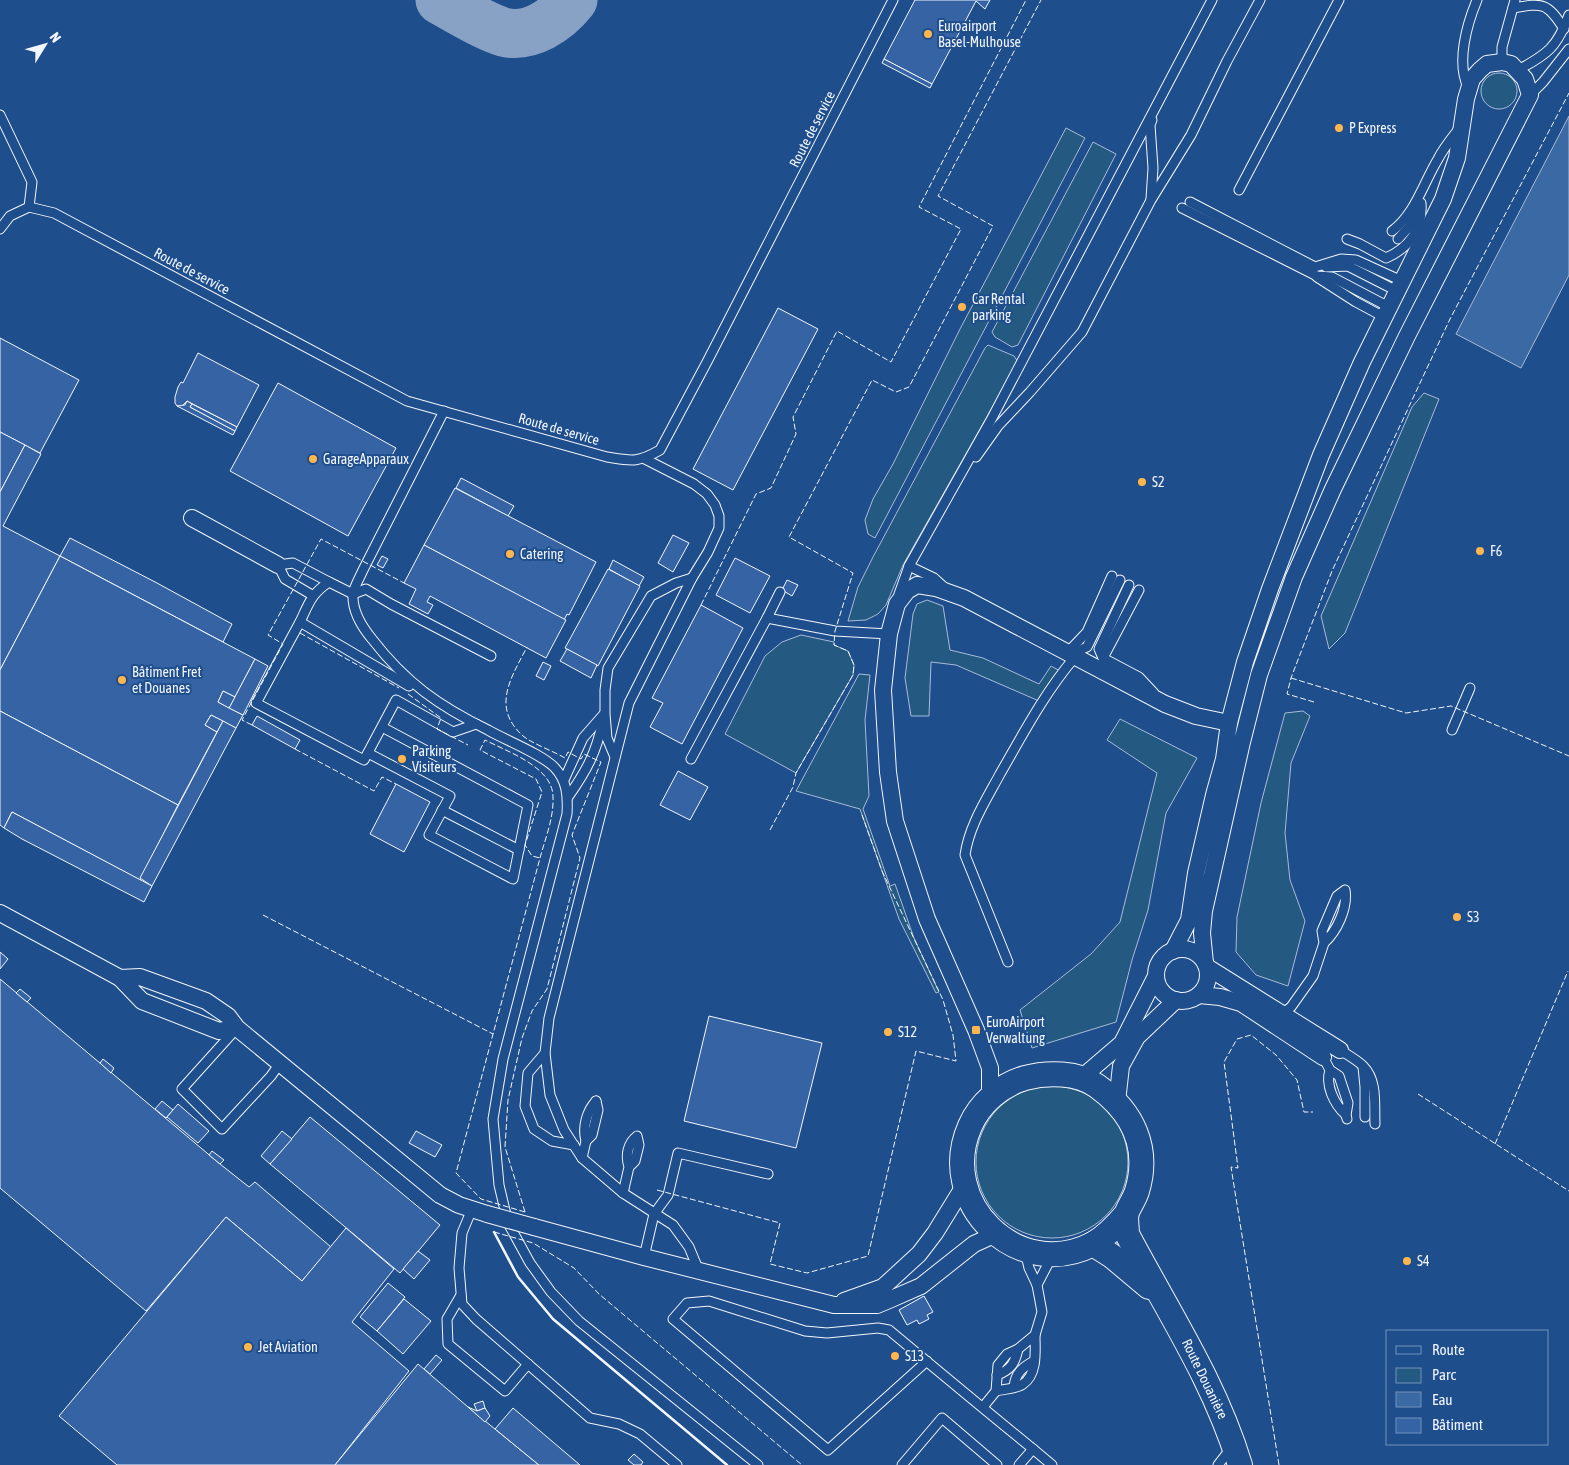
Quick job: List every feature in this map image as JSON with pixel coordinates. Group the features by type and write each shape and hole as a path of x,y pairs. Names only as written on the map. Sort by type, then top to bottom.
{"main road":[{"path":"1041,1074 1069,1075 1080,1079 1095,1085 1117,1102 1131,1122 1140,1144 1142,1168 1137,1192 1126,1214 1112,1231 1093,1244 1074,1251 1054,1254 1033,1252 1014,1245 996,1234 976,1213 964,1186 961,1162 965,1138 975,1116 990,1097 1014,1082 1041,1074"},
{"name":"Route Douanière","path":"1126,1214 1127,1234 1202,1369 1227,1424 1237,1455"},
{"name":"Route Douanière","path":"1093,1244 1118,1260 1162,1298"}],"street":[{"path":"1156,976 1162,992 1176,1000 1192,1000 1199,995 1207,982 1202,933 1204,910 1259,674 1294,577 1317,524 1407,336 1530,95 1526,79 1511,64 1502,62 1487,64 1472,79 1457,158 1443,199 1362,362 1321,455 1270,589 1245,662 1229,722 1224,759 1196,873 1189,920 1173,951"},
{"path":"192,518 278,565"},
{"path":"990,1097 990,1068 979,1036 927,918 895,821 888,772 883,690 889,634 897,604 907,591 917,585 949,591 1165,704 1196,716 1229,722"},
{"path":"0,913 120,978 142,1001 219,1031 237,1028"},
{"path":"1080,1079 1122,1043 1156,976 1160,961 1173,951 1181,949 1196,953 1206,964 1340,1050"},
{"path":"120,978 140,977 206,1001 228,1016 237,1028 440,1196 480,1212 644,1257 834,1305 877,1305 921,1286 974,1244 996,1234"},
{"path":"1199,995 1220,997 1241,1003 1327,1064"},
{"path":"1117,1102 1120,1066 1137,1038 1176,1000"},
{"path":"834,1305 883,1287 912,1261 935,1233 964,1186"}],"lane":[{"name":"Route de service","path":"29,207 54,214 407,401 607,457 634,461 646,459 660,450 673,426 893,0"},
{"path":"897,604 902,583 909,566 950,494 1213,0"},
{"path":"1151,200 1153,168 1150,125 1213,0"},
{"path":"950,494 998,426 1082,332 1151,200 1191,135 1260,0"},
{"path":"1238,190 1339,0"},
{"path":"1469,88 1463,70 1465,33 1477,0"},
{"path":"1502,62 1502,48 1514,4 1542,5 1553,12 1564,29"},
{"path":"1518,70 1553,48 1564,29 1569,15"},
{"path":"1530,95 1543,82 1569,49"},
{"path":"0,116 32,182 29,207 10,216 0,229"},
{"path":"1392,232 1403,223 1438,158 1464,121"},
{"path":"1398,239 1409,227 1421,203 1432,169"},
{"path":"1347,239 1386,258 1399,252 1415,233 1422,215 1421,203"},
{"path":"1186,205 1316,272 1356,302 1387,312"},
{"path":"1316,272 1341,259 1356,260 1400,286"},
{"path":"434,700 390,662 366,631 356,614 353,594 444,411"},
{"path":"646,459 694,484 707,494 715,505 719,516 719,528 629,703 549,1018 545,1053 550,1095 564,1130 582,1158 623,1193 673,1225 689,1247 699,1271"},
{"path":"312,596 284,579 278,565 293,563 353,594 366,589 491,656"},
{"path":"909,566 934,578 949,591"},
{"path":"615,757 607,738 605,714 605,690 608,668 651,596 676,583 692,578"},
{"path":"1008,962 983,904 965,855 967,839 985,802 1027,727 1071,655 1087,648 1116,578"},
{"path":"329,582 312,596 256,703 364,760 396,700 453,732 476,724"},
{"path":"1130,585 1099,649 1103,658 1140,677 1165,704"},
{"path":"1103,658 1139,590"},
{"path":"691,759 780,592"},
{"path":"767,618 835,631 889,634"},
{"path":"300,622 476,724 546,761 554,766 564,780 568,797 567,814 503,1059 493,1119 499,1185 508,1223 530,1263 550,1292 579,1321 758,1465"},
{"path":"1452,730 1470,688"},
{"path":"564,780 583,738 605,714"},
{"path":"568,797 585,773 598,745 605,714"},
{"path":"1229,722 1245,730"},
{"path":"368,753 450,796 429,835 513,879 528,805 382,727"},
{"path":"442,810 519,850"},
{"path":"1283,1013 1291,1007 1313,976 1324,943 1332,936 1347,900 1345,890"},
{"path":"237,1028 182,1089 222,1129 272,1076 280,1063"},
{"path":"1340,1050 1363,1067 1371,1077 1375,1124"},
{"path":"545,1053 528,1073 525,1106 534,1129 552,1141 574,1145"},
{"path":"1327,1064 1339,1076 1348,1103 1346,1117"},
{"path":"1363,1067 1365,1087 1364,1117"},
{"path":"582,1158 586,1140 592,1135 598,1110 596,1101"},
{"path":"623,1193 629,1167 635,1161 640,1143 637,1136"},
{"path":"644,1257 654,1214 668,1194 678,1153 768,1174"},
{"path":"480,1212 460,1240 459,1268 462,1304 476,1319 590,1418 619,1424 640,1434 677,1465"},
{"path":"996,1391 1023,1385 1032,1373 1035,1335 1042,1312 1037,1285 1029,1268 1024,1249"},
{"path":"1037,1285 1054,1254"},
{"path":"461,1295 447,1319 448,1344 505,1391 528,1364"},
{"path":"927,1361 828,1450 673,1319 687,1303 709,1301 805,1331 827,1333 878,1328 889,1330 927,1361 1052,1465"},
{"path":"983,1408 996,1391 998,1365 1007,1354 1035,1335"},
{"path":"902,1465 942,1418 997,1465"},
{"path":"1019,1465 1033,1449"},
{"path":"1218,1465 1237,1455"}],"green space":[{"path":"1499,73 1512,78 1517,91 1512,104 1499,109 1486,104 1481,91 1486,78"},
{"path":"1066,128 1085,138 875,538 868,534 865,520 873,499 893,464 960,329"},
{"path":"1093,142 1116,154 1018,345 1012,347 995,337 992,332"},
{"path":"988,345 1014,356 1018,362 903,565 886,605 878,614 866,620 848,621 858,587 873,557"},
{"path":"1424,393 1439,399 1345,633 1329,649 1321,616 1412,407"},
{"path":"927,600 943,606 950,650 983,658 1039,684 1051,666 1060,671 1039,701 956,665 931,662 929,716 911,716 905,678 913,614 917,604"},
{"path":"801,635 834,642 834,645 848,651 854,665 853,675 796,773 725,734 765,656 782,642"},
{"path":"859,674 870,675 865,720 869,796 863,809 890,886 895,884 914,938 939,992 936,993 899,919 860,809 796,791"},
{"path":"1303,711 1310,716 1291,763 1285,833 1290,880 1305,921 1288,986 1256,975 1236,952 1237,917 1261,803 1285,713"},
{"path":"1120,719 1197,758 1166,813 1148,910 1132,960 1116,1022 1032,1048 1020,1010 1091,954 1120,922 1157,773 1107,740"},
{"path":"1052,1086 1081,1092 1106,1108 1122,1133 1128,1162 1122,1191 1106,1216 1081,1232 1052,1238 1023,1232 998,1216 982,1191 976,1162 982,1133 998,1108 1023,1092"}],"water":[{"path":"1569,116 1569,275 1521,368 1456,334"}],"building":[{"name":"Euroairport Basel-Mulhouse","path":"915,0 990,0 985,9 976,1 932,84 884,59"},
{"path":"884,59 932,84 930,88 882,63"},
{"path":"778,308 818,329 733,490 693,469"},
{"path":"0,338 79,380 40,453 0,432"},
{"path":"198,353 259,385 237,427 187,401 181,407 175,403 178,387 181,382 183,383"},
{"name":"GarageApparaux","path":"278,383 396,448 348,536 230,471"},
{"path":"187,401 192,404 190,407 235,431 233,435 177,406 185,405"},
{"path":"192,404 237,427 235,431 190,407"},
{"path":"0,432 25,445 0,492"},
{"path":"25,445 41,454 3,526 60,556 0,670 0,492"},
{"path":"461,478 514,506 508,516 456,488"},
{"name":"Catering","path":"455,488 596,562 569,615 567,614 564,620 424,545"},
{"path":"673,535 689,543 673,572 658,563"},
{"path":"70,538 232,624 223,642 60,556"},
{"path":"424,545 566,620 546,658 430,596 427,602 433,605 428,614 409,604 416,589 404,583"},
{"name":"Bâtiment Fret et Douanes","path":"60,556 255,659 235,697 223,691 218,702 243,715 236,728 211,715 205,725 217,732 178,805 0,711 0,670"},
{"path":"382,556 388,559 383,568 377,565"},
{"path":"735,558 770,576 750,613 716,595"},
{"path":"613,560 644,577 639,586 609,569"},
{"path":"608,569 640,586 598,666 565,648"},
{"path":"787,580 798,585 792,596 782,590"},
{"path":"701,605 743,628 682,744 650,727 663,703 652,698"},
{"path":"567,649 597,665 591,678 560,661"},
{"path":"255,659 268,666 243,715 229,708"},
{"path":"543,662 551,666 544,680 536,676"},
{"path":"223,691 235,697 229,708 218,702"},
{"path":"0,711 178,805 140,880 12,812 4,828 0,825"},
{"path":"211,715 223,721 217,732 205,725"},
{"path":"257,716 300,740 295,749 252,725"},
{"path":"223,721 236,728 152,886 140,878"},
{"path":"678,771 708,787 690,820 660,805"},
{"path":"396,784 430,802 404,852 370,834"},
{"path":"12,812 152,886 144,902 4,828"},
{"path":"0,952 8,959 0,969"},
{"path":"0,979 220,1164 249,1187 255,1182 331,1247 302,1281 226,1217 146,1311 0,1188"},
{"path":"20,989 31,998 27,1002 16,993"},
{"path":"709,1016 822,1043 796,1148 684,1121"},
{"path":"103,1059 114,1068 111,1073 100,1063"},
{"path":"162,1101 173,1110 166,1118 155,1109"},
{"path":"178,1104 209,1131 198,1143 167,1117"},
{"path":"310,1117 440,1225 400,1273 270,1164"},
{"path":"282,1131 292,1139 270,1164 261,1156"},
{"path":"416,1131 442,1145 435,1157 409,1143"},
{"path":"212,1151 224,1160 220,1164 209,1155"},
{"name":"Jet Aviation","path":"226,1217 302,1281 346,1228 394,1269 352,1322 409,1371 335,1465 117,1465 59,1416"},
{"path":"418,1251 430,1260 414,1279 403,1269"},
{"path":"388,1283 405,1297 377,1331 360,1317"},
{"path":"924,1296 933,1312 927,1315 929,1319 919,1324 917,1320 907,1325 899,1310"},
{"path":"404,1299 431,1321 403,1354 377,1331"},
{"path":"436,1355 442,1360 430,1374 424,1369"},
{"path":"418,1364 468,1407 539,1465 335,1465"},
{"path":"483,1401 485,1408 477,1411 474,1404"},
{"path":"468,1407 477,1411 485,1408 490,1416 485,1422"},
{"path":"513,1408 580,1465 539,1465 495,1429"},
{"path":"634,1454 643,1462 641,1465 634,1465 628,1460"}],"taxiway":[{"path":"440,0 487,26 503,32 513,33 523,33 542,26 551,21 573,0"}],"fence":[{"path":"701,605 756,494 771,488 796,434 793,417 837,331 891,362 961,229 919,207 1026,0"},
{"path":"770,830 793,787 796,773 853,675 854,665 848,651 834,645 835,631 853,573 789,537 872,380 896,392 909,387 993,226 938,196 1041,0"},
{"path":"1314,702 1287,694 1291,678 1332,571 1450,319 1569,93"},
{"path":"252,725 242,720 283,644 268,635 321,539 404,583"},
{"path":"300,633 399,688"},
{"path":"525,1212 505,1147 508,1100 522,1038 532,1011 547,989 580,858 572,835 601,762 584,754 581,759 568,752 565,758 527,739 513,725 508,714 507,692 510,681 527,647"},
{"path":"1291,678 1406,713 1451,706 1569,756"},
{"path":"408,694 441,718 437,729 468,745"},
{"path":"525,1212 481,1199 456,1173 549,828 553,805 551,786 538,769 517,755 485,740 480,750 536,779 542,792 525,845 532,856 540,858"},
{"path":"295,749 374,791 382,777 396,784"},
{"path":"657,1190 780,1223 770,1264 807,1273 868,1256 916,1051 956,1061 953,1035 943,1000 882,871 862,815"},
{"path":"263,915 493,1034"},
{"path":"1495,1144 1568,971"},
{"path":"1279,1465 1231,1167 1238,1168 1224,1062 1237,1039 1251,1035 1276,1055 1297,1080 1304,1112 1313,1112"},
{"path":"1418,1094 1569,1191"},
{"path":"494,1232 533,1243 574,1268 599,1294 802,1465"}],"wall":[{"path":"494,1232 518,1277 553,1319 727,1465"}],"place":[{"name":"Euroairport Basel-Mulhouse","path":"928,34"},
{"name":"P Express","path":"1339,128"},
{"name":"Car Rental parking","path":"962,307"},
{"name":"GarageApparaux","path":"313,459"},
{"name":"S2","path":"1142,482"},
{"name":"F6","path":"1480,551"},
{"name":"Catering","path":"510,554"},
{"name":"Bâtiment Fret et Douanes","path":"122,680"},
{"name":"Parking Visiteurs","path":"402,759"},
{"name":"S3","path":"1457,917"},
{"name":"EuroAirport Verwaltung","path":"976,1030"},
{"name":"S12","path":"888,1032"},
{"name":"S4","path":"1407,1261"},
{"name":"Jet Aviation","path":"248,1347"},
{"name":"S13","path":"895,1356"}]}
